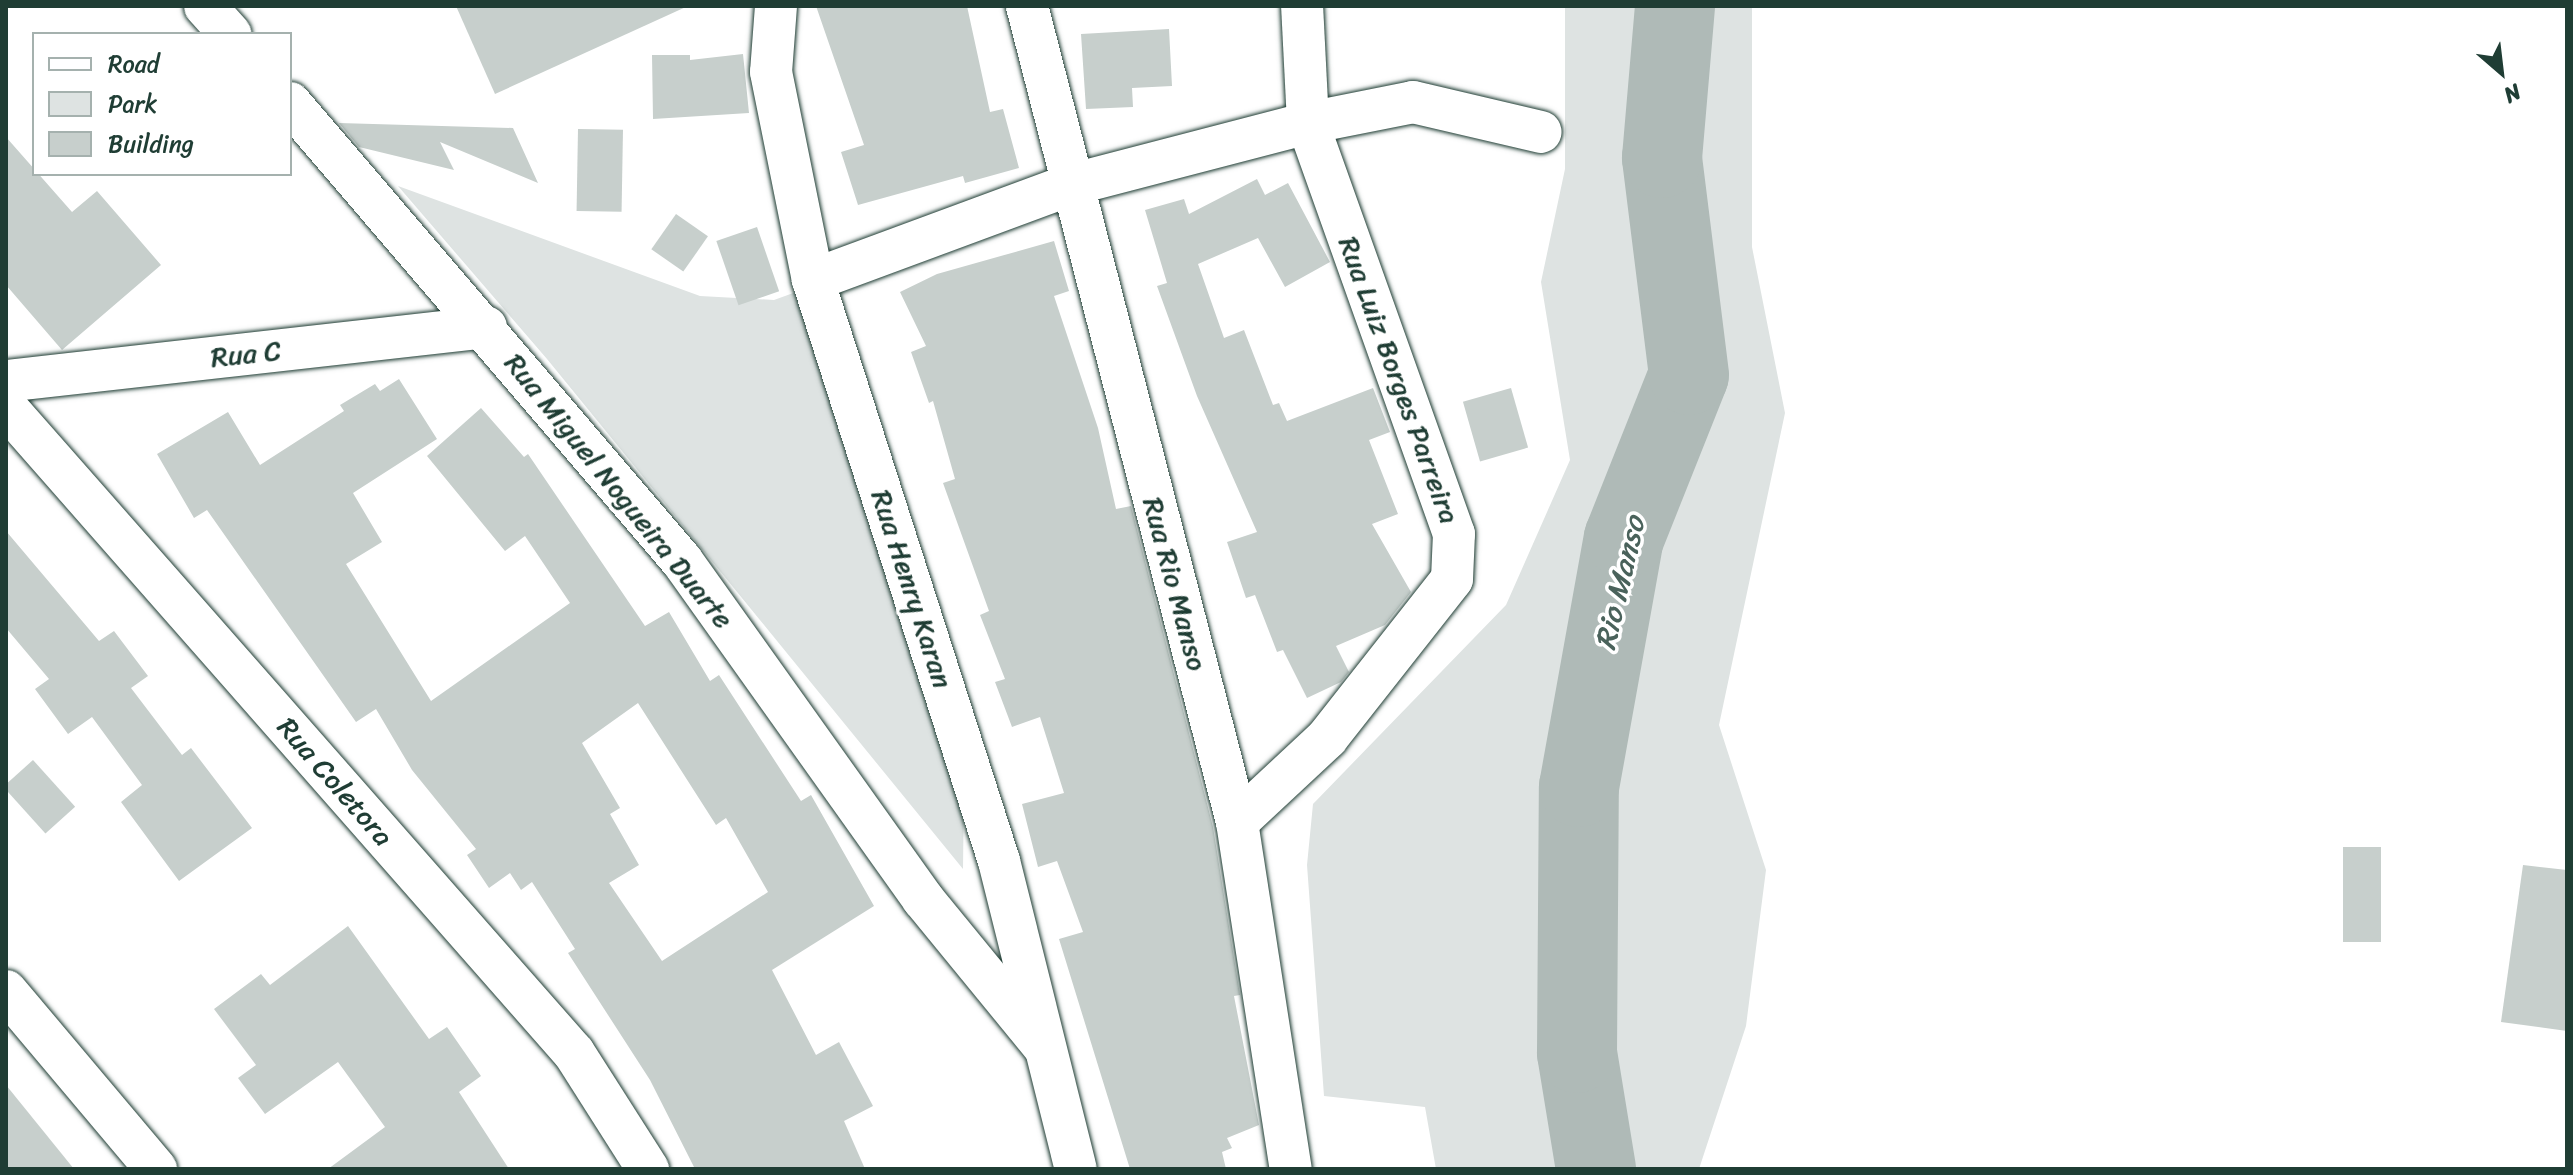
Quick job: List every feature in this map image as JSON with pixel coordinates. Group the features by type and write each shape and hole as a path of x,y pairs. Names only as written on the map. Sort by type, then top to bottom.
{"street":[{"path":"205,6 228,32"},
{"name":"Rua Henry Karan","path":"776,6 771,72 813,280 999,861 1076,1169"},
{"name":"Rua Rio Manso","path":"1027,6 1070,185 1237,822 1291,1169"},
{"name":"Rua Luiz Borges Parreira","path":"1237,822 1327,738 1452,579 1454,534 1308,123 1302,6"},
{"path":"813,280 1070,185 1308,123 1413,102 1541,132"},
{"name":"Rua Miguel Nogueira Duarte","path":"292,105 486,327 682,561 923,899 1044,1047"},
{"name":"Rua C","path":"6,381 486,327"},
{"name":"Rua Coletora","path":"6,407 574,1053 648,1169"},
{"path":"6,991 156,1169"}],"green space":[{"path":"1565,6 1752,6 1752,247 1785,413 1719,725 1766,870 1746,1026 1699,1169 1436,1169 1425,1107 1324,1096 1307,865 1313,804 1506,605 1570,460 1541,282 1565,169"},
{"path":"398,186 700,296 774,300 807,288 964,785 963,869 547,359"}],"building":[{"path":"456,6 688,6 495,94"},
{"path":"816,6 967,6 990,112 1003,109 1019,168 965,183 963,176 858,205 841,152 864,145"},
{"path":"1169,29 1172,86 1132,88 1133,107 1086,109 1081,34"},
{"path":"743,54 749,113 653,119 652,55 690,55 690,60"},
{"path":"339,123 513,128 538,183 440,142 454,170 359,147"},
{"path":"578,129 623,130 622,212 577,211"},
{"path":"6,137 32,167 32,176 40,176 72,212 97,191 161,265 62,350 6,285"},
{"path":"1257,179 1265,195 1288,183 1330,262 1285,287 1258,238 1198,264 1224,338 1244,330 1273,405 1279,403 1287,421 1373,388 1390,432 1369,440 1398,514 1372,524 1411,592 1385,625 1336,646 1349,672 1341,682 1307,698 1283,650 1277,652 1255,595 1246,598 1227,542 1257,532 1197,396 1157,286 1167,283 1145,210 1184,199 1189,214"},
{"path":"676,214 708,236 683,272 651,249"},
{"path":"757,227 779,291 738,305 716,241"},
{"path":"1054,241 1069,291 1054,296 1098,428 1116,509 1131,506 1213,827 1240,995 1234,996 1259,1125 1227,1138 1232,1148 1222,1152 1226,1169 1130,1169 1059,939 1083,932 1057,861 1038,867 1022,804 1064,793 1040,717 1012,727 995,682 1005,679 980,615 989,611 943,483 955,479 933,401 929,403 911,352 926,346 900,292 937,274"},
{"path":"399,379 437,439 353,493 382,542 346,564 431,701 570,603 525,536 505,551 427,456 481,408 524,457 528,454 645,626 669,612 710,681 719,675 801,801 811,795 874,906 772,970 816,1055 839,1042 873,1106 844,1121 865,1169 695,1169 650,1080 568,953 575,949 532,882 521,890 510,873 489,888 467,855 476,849 412,770 376,709 356,722 207,510 194,518 157,454 228,412 260,465 344,411 340,405 375,384 380,391","holes":["638,703 716,825 726,818 768,892 662,961 609,883 639,865 610,814 620,808 582,743"]},
{"path":"1511,388 1528,448 1480,461 1463,402"},
{"path":"6,531 99,641 114,631 148,676 131,688 182,755 191,748 252,828 179,881 121,802 142,785 92,717 68,734 35,689 49,679 6,628"},
{"path":"33,760 75,807 45,834 6,790 6,784"},
{"path":"2343,847 2381,847 2381,942 2343,942"},
{"path":"2523,865 2567,870 2567,1031 2501,1022"},
{"path":"348,926 429,1039 447,1027 481,1076 459,1092 509,1169 328,1169 385,1127 338,1062 265,1114 238,1078 256,1065 214,1009 261,974 270,985"},
{"path":"6,1085 74,1169 6,1169"}],"waterway":[{"name":"Rio Manso","path":"1596,1169 1577,1053 1579,787 1624,538 1689,375 1662,158 1675,6"}]}
